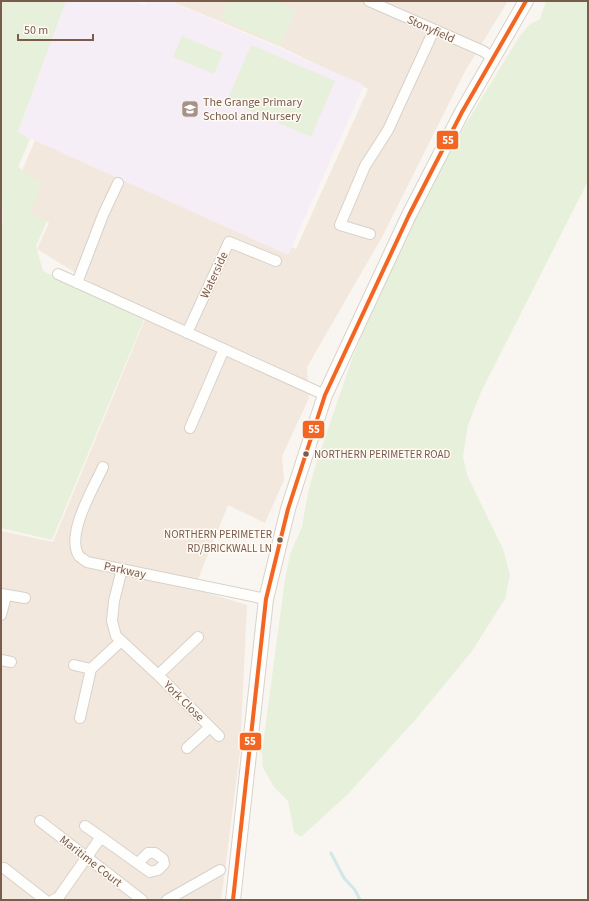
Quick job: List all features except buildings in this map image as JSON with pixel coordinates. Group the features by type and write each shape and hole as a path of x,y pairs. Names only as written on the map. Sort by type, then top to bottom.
{"main road":[{"path":"233,900 266,599 288,509 325,395 409,215 462,112 526,1"}],"street":[{"name":"Stonyfield","path":"369,1 483,51 493,58"},
{"path":"370,234 340,225 365,166 388,130 434,30"},
{"path":"77,283 118,183"},
{"name":"Waterside","path":"188,333 229,242 276,261"},
{"path":"58,274 325,395"},
{"path":"190,428 224,349"},
{"name":"Parkway","path":"104,467 78,520 75,541 80,556 87,562 266,599"},
{"name":"York Close","path":"122,569 114,601 112,621 116,636 158,675 219,736"},
{"path":"1,615 4,595 25,598"},
{"name":"York Close","path":"158,675 198,637"},
{"path":"80,718 91,670 121,641"},
{"path":"1,660 11,662"},
{"path":"74,665 91,670"},
{"name":"York Close","path":"187,748 210,727"},
{"name":"Maritime Court","path":"40,821 142,900"},
{"path":"85,826 138,863"},
{"path":"53,900 58,898 101,837"},
{"path":"4,868 45,900"},
{"path":"167,900 220,870"}],"shaded area":[{"name":"The Grange Primary School and Nursery","path":"66,1 133,1 145,6 148,1 170,1 364,85 288,255 18,133"},
{"path":"171,1 508,1 465,71 382,237 307,367 309,398 282,456 284,480 265,523 228,505 194,589 247,605 240,751 221,900 1,900 1,531 53,542 148,312 97,286 37,249 49,223 30,213 21,173 36,138 296,249 368,89 281,47"}],"green space":[{"path":"1,1 66,1 18,132 30,139 18,167 41,182 31,213 47,221 36,246 43,271 145,317 52,540 1,528 1,231 3,219 1,182"},
{"path":"227,1 276,1 296,10 280,45 220,18"},
{"path":"546,1 588,1 588,181 481,392 468,425 463,456 467,475 503,549 510,575 505,599 472,651 416,719 348,794 301,837 294,832 288,801 274,787 263,768 262,752 285,579 290,554 302,527 314,470 352,359 382,285 419,208 461,132 519,37 529,25 540,19"},
{"path":"182,36 223,53 214,74 173,57"},
{"path":"251,45 335,81 311,137 227,101"}],"waterway":[{"path":"331,853 344,878 355,890 360,900"}],"transit line":[{"name":"55","path":"233,900 266,599 288,509 325,395 409,215 462,112 526,1"}],"place":[{"name":"The Grange Primary School and Nursery","path":"190,109"},
{"name":"NORTHERN PERIMETER ROAD","path":"306,454"},
{"name":"NORTHERN PERIMETER RD/BRICKWALL LN","path":"280,540"}]}
